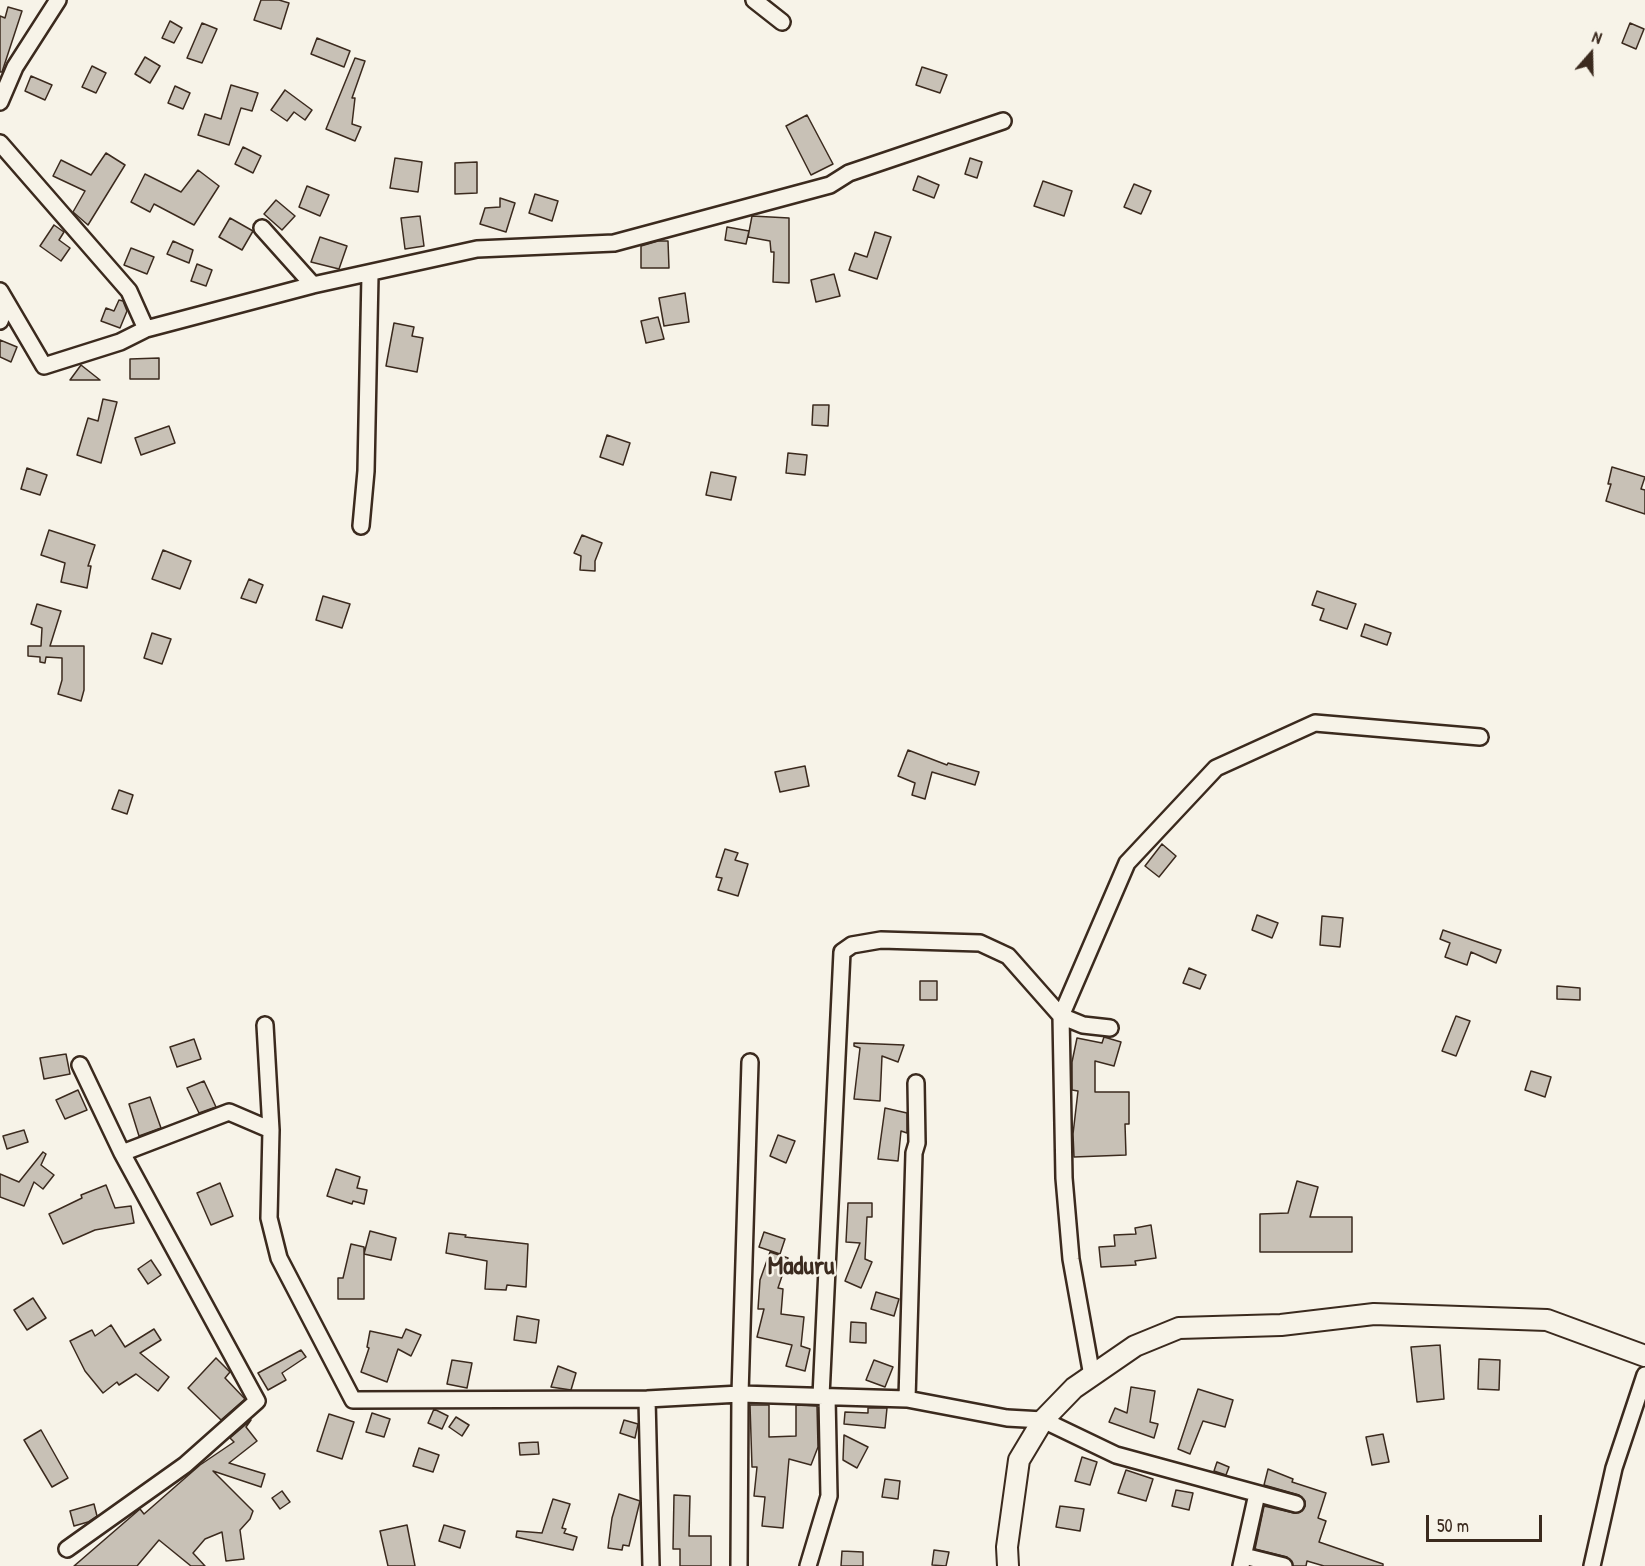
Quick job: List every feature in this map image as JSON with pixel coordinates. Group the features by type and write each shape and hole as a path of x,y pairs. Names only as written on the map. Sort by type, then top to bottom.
{"main road":[{"path":"1008,1566 1007,1547 1019,1460 1042,1420 1074,1388 1135,1346 1179,1328 1281,1324 1374,1314 1547,1320 1645,1356"}],"street":[{"path":"0,102 8,67 58,0"},
{"path":"754,0 782,22"},
{"path":"4,297 44,366 120,342 147,329 313,285 477,249 614,243 830,185 849,173 1003,121"},
{"path":"0,143 129,291 147,329"},
{"path":"262,228 313,285"},
{"path":"360,526 366,471 370,274"},
{"path":"0,321 4,297"},
{"path":"1092,1376 1071,1259 1064,1178 1061,1016 1127,863 1216,768 1315,723 1480,737"},
{"path":"808,1566 829,1496 824,1396 842,952 852,945 881,940 980,943 1008,956 1061,1016 1083,1025 1110,1028"},
{"path":"265,1026 271,1130 269,1218 279,1258 352,1400 646,1399 740,1395 907,1399 1007,1418 1042,1420 1116,1455 1296,1504"},
{"path":"740,1566 740,1395 750,1062"},
{"path":"67,1549 185,1466 257,1401 122,1153 80,1065"},
{"path":"907,1399 914,1153 917,1143 916,1083"},
{"path":"122,1153 229,1112 271,1130"},
{"path":"1592,1566 1614,1468 1645,1375"},
{"path":"646,1399 651,1566"},
{"path":"1257,1494 1243,1561 1284,1566"}],"building":[{"path":"261,0 279,0 289,3 281,29 254,20"},
{"path":"8,7 22,11 2,72 0,72 0,16 5,18"},
{"path":"170,21 182,28 174,43 162,38"},
{"path":"202,23 217,29 202,63 187,58"},
{"path":"1630,23 1644,29 1636,49 1622,43"},
{"path":"317,38 350,51 344,67 311,54"},
{"path":"145,57 160,66 150,83 135,74"},
{"path":"355,58 365,61 352,98 355,98 352,124 361,127 355,141 326,129"},
{"path":"92,66 106,73 96,93 82,87"},
{"path":"922,67 947,75 940,93 916,85"},
{"path":"31,76 52,85 45,100 25,91"},
{"path":"231,85 258,93 252,111 241,108 229,145 198,135 205,114 221,119"},
{"path":"175,86 190,93 183,109 168,103"},
{"path":"285,90 312,110 305,120 294,112 287,121 271,110"},
{"path":"807,115 833,164 811,175 786,126"},
{"path":"243,147 261,156 253,173 235,164"},
{"path":"106,153 125,165 88,225 73,212 85,191 53,176 61,160 91,175"},
{"path":"395,158 422,162 418,192 390,188"},
{"path":"970,158 982,162 977,178 965,174"},
{"path":"477,162 477,193 455,194 455,163"},
{"path":"198,170 219,186 194,225 154,204 150,212 131,202 145,174 181,192"},
{"path":"918,176 939,185 934,198 913,190"},
{"path":"1043,181 1072,191 1064,216 1034,206"},
{"path":"1134,184 1151,191 1141,214 1124,207"},
{"path":"307,186 329,195 320,216 299,207"},
{"path":"535,194 558,201 552,221 529,213"},
{"path":"500,198 515,203 506,232 480,224 485,208 500,207"},
{"path":"276,200 295,216 282,230 264,214"},
{"path":"420,216 424,246 405,249 401,218"},
{"path":"752,216 789,218 789,283 773,282 774,252 771,252 770,241 748,237"},
{"path":"230,218 253,231 242,250 219,237"},
{"path":"54,225 64,232 59,240 70,248 61,261 40,246"},
{"path":"727,227 749,231 746,244 725,240"},
{"path":"875,232 891,237 877,279 849,270 855,253 867,257"},
{"path":"320,237 347,246 339,269 311,262"},
{"path":"173,241 193,250 189,263 167,254"},
{"path":"658,241 668,241 669,268 641,268 641,246"},
{"path":"131,248 154,257 147,274 124,265"},
{"path":"197,264 212,270 206,286 191,281"},
{"path":"834,274 840,296 816,302 811,280"},
{"path":"685,293 689,322 664,326 659,298"},
{"path":"119,300 123,301 127,311 120,328 101,321 106,308 114,311"},
{"path":"658,317 664,339 646,343 641,321"},
{"path":"394,323 414,327 412,336 423,338 417,372 386,366"},
{"path":"0,340 17,347 11,362 0,357"},
{"path":"159,358 159,379 130,379 130,359"},
{"path":"81,365 100,380 70,380"},
{"path":"103,399 117,402 101,463 77,455 88,418 98,421"},
{"path":"813,405 829,405 828,426 812,425"},
{"path":"169,426 175,443 141,455 135,438"},
{"path":"607,435 630,443 623,465 600,457"},
{"path":"788,453 807,455 805,475 786,473"},
{"path":"1612,467 1645,477 1641,489 1645,490 1645,514 1606,501 1611,484 1608,484"},
{"path":"27,468 47,475 40,495 21,489"},
{"path":"711,472 736,477 731,500 706,495"},
{"path":"49,530 95,545 88,566 91,566 87,588 61,582 65,563 41,555"},
{"path":"582,535 602,543 595,561 595,571 580,570 581,556 574,553"},
{"path":"163,550 191,561 180,589 152,579"},
{"path":"249,579 263,585 256,603 241,598"},
{"path":"1317,591 1356,604 1347,629 1320,620 1324,609 1312,605"},
{"path":"323,596 350,604 342,628 316,620"},
{"path":"37,604 61,611 50,646 84,646 84,690 81,701 58,694 62,680 62,658 46,657 45,663 40,662 40,657 28,656 28,646 41,646 42,628 31,624"},
{"path":"1365,624 1391,633 1387,645 1361,636"},
{"path":"152,633 171,639 162,664 144,658"},
{"path":"908,750 947,765 948,763 979,772 975,785 932,772 925,799 912,795 915,783 898,776"},
{"path":"805,766 809,786 780,792 775,772"},
{"path":"119,790 133,795 127,814 112,809"},
{"path":"1162,844 1176,856 1159,877 1145,866"},
{"path":"725,849 738,853 735,860 748,864 738,896 718,890 722,878 716,877"},
{"path":"1257,915 1278,923 1272,938 1252,930"},
{"path":"1322,916 1343,918 1340,947 1320,945"},
{"path":"1443,930 1501,950 1496,963 1471,952 1467,965 1445,957 1450,943 1440,939"},
{"path":"1189,968 1206,975 1200,989 1183,983"},
{"path":"920,981 937,981 937,1000 920,1000"},
{"path":"1557,986 1580,988 1580,1000 1557,999"},
{"path":"1456,1016 1470,1021 1456,1056 1442,1051"},
{"path":"1104,1037 1121,1042 1114,1066 1095,1061 1095,1092 1129,1092 1129,1124 1125,1124 1126,1155 1074,1157 1073,1134 1078,1091 1072,1090 1072,1062 1077,1038 1102,1043"},
{"path":"194,1039 201,1059 177,1067 170,1047"},
{"path":"854,1043 904,1045 898,1062 882,1056 880,1101 854,1099 860,1048 854,1046"},
{"path":"66,1054 70,1074 44,1079 40,1058"},
{"path":"1531,1071 1551,1077 1545,1097 1525,1090"},
{"path":"204,1081 216,1107 199,1113 187,1088"},
{"path":"78,1090 87,1110 65,1119 56,1100"},
{"path":"150,1097 161,1128 139,1136 129,1104"},
{"path":"885,1108 907,1113 907,1133 901,1131 898,1161 878,1159"},
{"path":"24,1130 28,1142 7,1149 3,1136"},
{"path":"778,1135 795,1141 786,1163 770,1156"},
{"path":"43,1152 46,1154 41,1165 54,1175 43,1189 34,1182 24,1206 0,1197 0,1174 19,1182"},
{"path":"336,1169 360,1177 357,1188 367,1190 364,1204 353,1201 352,1204 327,1196"},
{"path":"1297,1181 1318,1187 1310,1217 1352,1217 1352,1252 1260,1252 1260,1214 1288,1213"},
{"path":"220,1183 233,1216 211,1225 197,1193"},
{"path":"106,1185 115,1208 131,1206 134,1223 95,1230 63,1244 49,1214 82,1198 81,1195"},
{"path":"848,1203 872,1203 872,1217 867,1217 865,1259 872,1262 861,1288 845,1281 860,1243 846,1242"},
{"path":"1151,1225 1156,1258 1135,1261 1136,1265 1101,1267 1099,1247 1115,1246 1114,1235 1136,1234 1135,1228"},
{"path":"370,1231 396,1238 391,1260 364,1254"},
{"path":"764,1232 785,1239 780,1254 759,1247"},
{"path":"449,1233 528,1244 526,1287 507,1285 506,1290 485,1289 487,1261 446,1253"},
{"path":"351,1244 364,1247 364,1299 338,1299 338,1278 343,1278"},
{"path":"770,1252 788,1258 778,1288 783,1289 781,1314 804,1317 801,1346 810,1349 805,1371 786,1366 792,1345 757,1337 764,1309 758,1309 760,1280"},
{"path":"151,1260 161,1275 148,1284 138,1269"},
{"path":"876,1292 899,1299 894,1316 871,1309"},
{"path":"33,1298 46,1318 27,1330 14,1310"},
{"path":"517,1316 539,1320 536,1343 514,1340"},
{"path":"851,1322 866,1323 866,1343 850,1342"},
{"path":"111,1325 125,1347 154,1329 161,1340 140,1353 169,1377 158,1391 136,1374 119,1385 117,1382 103,1393 85,1371 70,1341 92,1330 95,1336"},
{"path":"406,1329 421,1335 411,1356 398,1349 387,1382 361,1372 369,1348 367,1347 370,1331 402,1338"},
{"path":"1440,1345 1444,1399 1417,1402 1411,1347"},
{"path":"301,1350 306,1357 282,1373 286,1380 268,1390 258,1373"},
{"path":"216,1358 230,1372 225,1378 245,1399 221,1420 188,1388"},
{"path":"1479,1359 1500,1360 1499,1390 1478,1389"},
{"path":"452,1360 472,1363 467,1388 447,1384"},
{"path":"874,1360 893,1367 885,1387 866,1380"},
{"path":"558,1366 576,1373 571,1390 551,1387"},
{"path":"1131,1387 1155,1391 1150,1422 1158,1424 1154,1438 1109,1422 1115,1408 1127,1413"},
{"path":"1198,1389 1233,1400 1225,1427 1203,1421 1190,1454 1178,1449"},
{"path":"750,1405 769,1405 769,1437 796,1436 796,1405 817,1406 818,1447 811,1465 789,1459 783,1528 762,1526 765,1497 754,1496 757,1467 752,1467"},
{"path":"868,1408 887,1408 885,1428 844,1424 845,1412 868,1413"},
{"path":"434,1409 448,1416 442,1429 428,1423"},
{"path":"372,1413 390,1419 384,1437 366,1432"},
{"path":"329,1414 354,1422 342,1459 317,1451"},
{"path":"456,1417 469,1425 462,1436 449,1427"},
{"path":"251,1420 246,1427 257,1441 229,1463 265,1474 261,1487 213,1471 253,1511 250,1519 240,1530 244,1559 226,1561 222,1532 205,1539 193,1553 205,1566 191,1566 159,1540 137,1566 74,1566 140,1509 144,1514 200,1465 234,1442 230,1438"},
{"path":"624,1420 638,1424 635,1438 620,1433"},
{"path":"41,1430 68,1478 52,1487 24,1440"},
{"path":"1383,1434 1389,1462 1372,1465 1366,1437"},
{"path":"844,1435 868,1447 857,1468 843,1460"},
{"path":"538,1442 539,1454 520,1455 519,1443"},
{"path":"419,1448 439,1455 433,1472 413,1466"},
{"path":"1082,1457 1097,1462 1090,1485 1075,1481"},
{"path":"1217,1462 1229,1467 1226,1475 1214,1471"},
{"path":"1268,1469 1293,1479 1292,1482 1326,1493 1318,1518 1326,1521 1319,1542 1383,1564 1383,1566 1324,1566 1307,1561 1306,1566 1293,1566 1287,1557 1255,1549 1264,1506 1294,1513 1302,1511 1305,1506 1305,1501 1299,1495 1264,1485"},
{"path":"1126,1470 1153,1479 1146,1501 1118,1493"},
{"path":"885,1479 900,1481 898,1499 882,1497"},
{"path":"1176,1490 1193,1493 1189,1510 1172,1506"},
{"path":"282,1491 290,1502 280,1509 272,1498"},
{"path":"619,1494 640,1501 629,1546 623,1545 622,1550 608,1548 612,1518"},
{"path":"674,1495 690,1496 689,1536 711,1536 711,1566 680,1566 680,1549 673,1549"},
{"path":"553,1499 570,1504 562,1528 566,1529 564,1533 577,1537 573,1550 516,1537 517,1531 542,1533"},
{"path":"94,1504 97,1516 88,1522 74,1526 70,1511"},
{"path":"1060,1506 1084,1509 1080,1531 1056,1527"},
{"path":"407,1525 415,1566 388,1566 380,1531"},
{"path":"444,1525 465,1531 460,1548 439,1541"},
{"path":"934,1550 949,1552 946,1566 932,1565"},
{"path":"842,1551 863,1552 863,1566 841,1566"}],"district":[{"name":"Maduru","path":"801,1267"}]}
